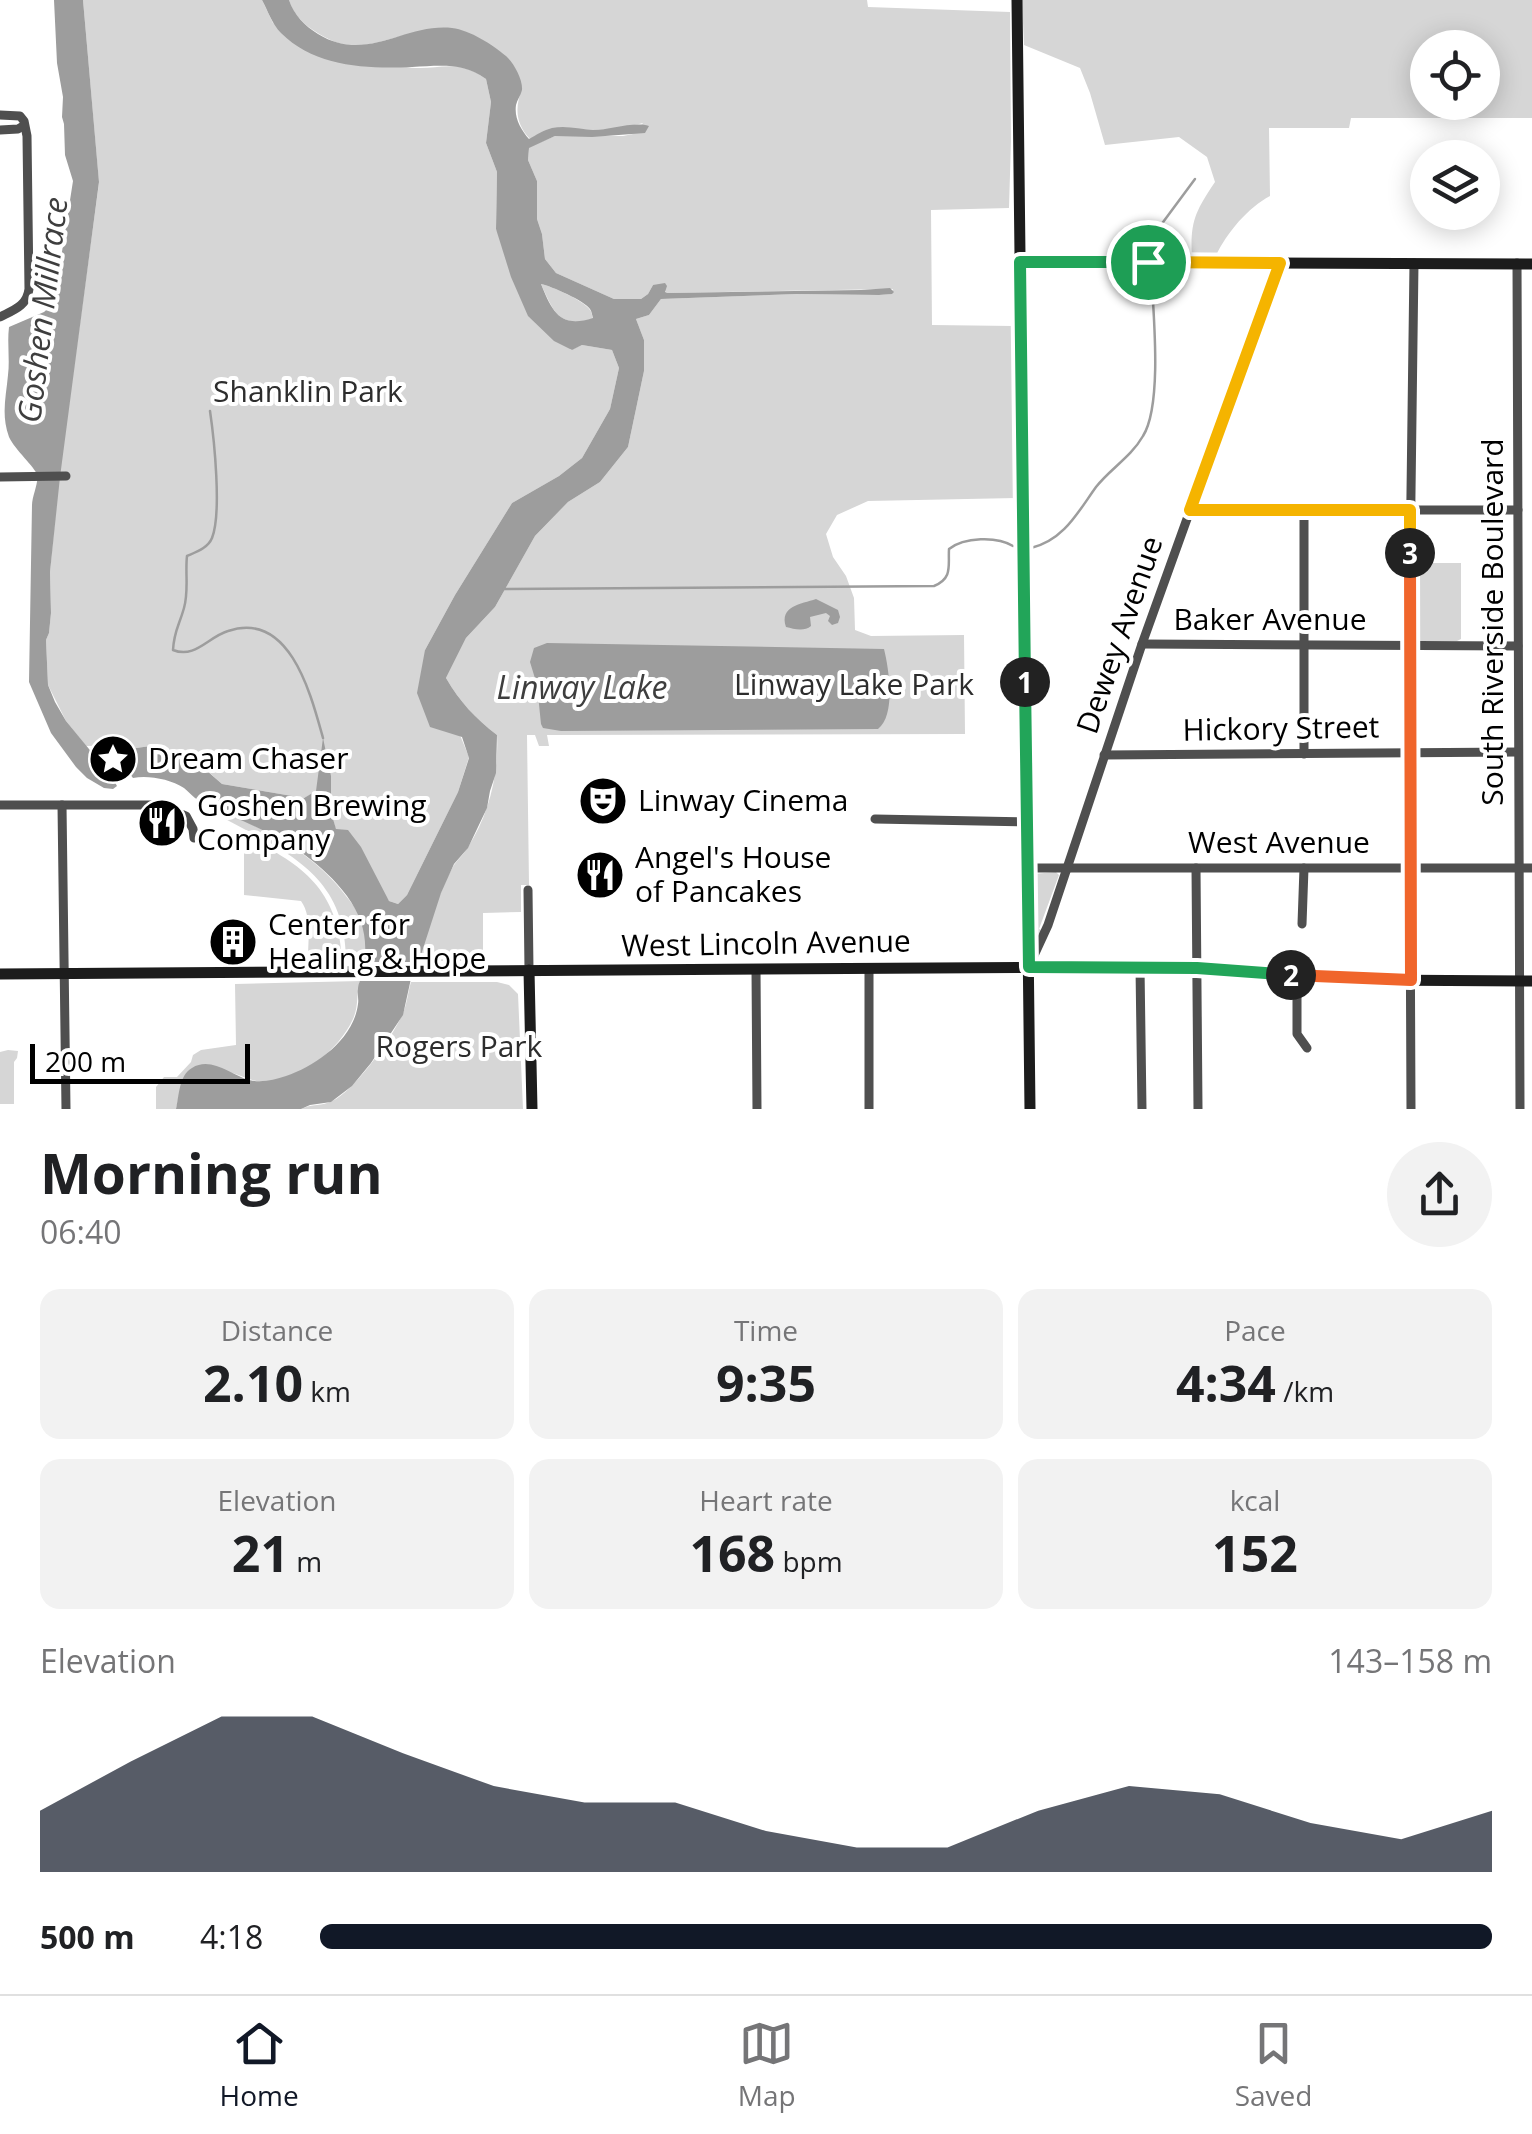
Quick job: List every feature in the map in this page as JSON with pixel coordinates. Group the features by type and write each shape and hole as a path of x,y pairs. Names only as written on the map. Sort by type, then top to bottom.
{"street":[{"path":"1017,0 1030,1109"},
{"path":"0,115 20,116 28,146 28,296 23,304 0,316"},
{"path":"0,130 23,126"},
{"path":"1020,262 1532,264"},
{"name":"Dewey Avenue","path":"1029,967 1048,926 1142,644 1280,263"},
{"name":"South Riverside Boulevard","path":"1517,263 1518,868 1525,981 1520,1109"},
{"path":"1411,1109 1409,645 1414,264"},
{"path":"0,477 63,476"},
{"path":"1190,510 1518,510"},
{"path":"1304,510 1304,754"},
{"name":"Baker Avenue","path":"1142,644 1518,646"},
{"name":"Hickory Street","path":"1104,756 1518,752"},
{"path":"0,805 168,806 186,816 194,838"},
{"path":"62,805 66,1109"},
{"path":"874,819 1026,822"},
{"name":"West Avenue","path":"1026,868 1532,868"},
{"path":"1196,868 1198,1109"},
{"path":"1302,924 1304,868"},
{"path":"528,890 532,1109"},
{"path":"1140,967 1142,1109"},
{"name":"West Lincoln Avenue","path":"0,974 1140,967 1411,980 1525,981"},
{"path":"869,968 869,1109"},
{"path":"756,969 757,1109"},
{"path":"1296,975 1297,1034 1306,1048"}],"green space":[{"name":"Shanklin Park","path":"83,0 262,0 273,23 337,46 413,68 463,68 486,79 491,102 486,143 497,172 496,229 571,350 582,345 612,350 619,368 610,409 582,458 512,503 425,650 469,757 458,792 407,895 398,904 389,901 336,830 331,812 331,777 304,798 222,784 191,756 158,745 129,749 128,745 86,746 66,721 48,685 46,640 59,477 99,183"},
{"name":"Linway Lake Park","path":"289,0 867,0 868,7 1010,12 1009,208 931,210 932,325 1013,326 1016,498 868,501 837,515 826,534 854,598 855,630 871,636 964,635 965,734 547,735 549,746 539,746 535,735 527,735 529,885 521,885 521,912 483,913 483,961 419,961 443,886 482,821 496,764 497,735 468,709 446,678 466,638 495,607 535,536 568,502 600,482 628,447 644,371 644,340 636,319 649,315 661,299 879,295 891,294 893,289 668,293 653,285 641,299 614,299 556,273 545,259 537,219 537,181 528,160 529,147 555,136 633,134 643,123 600,130 555,128 530,139 518,115 522,88 450,28 366,45 341,44 305,24"},
{"path":"1022,0 1532,0 1532,118 1500,118 1500,30 1410,30 1410,118 1351,118 1349,128 1269,128 1270,196 1237,224 1214,260 1192,259 1195,219 1215,182 1207,157 1179,137 1105,145 1080,68 1024,45"},
{"path":"541,284 582,302 593,319 572,321 559,315"},
{"path":"1413,563 1461,563 1461,639 1416,641 1412,637"},
{"path":"205,804 282,841 332,879 362,921 365,961 346,957 342,927 320,882 282,850"},
{"path":"244,836 284,857 314,882 334,915 342,961 308,958 308,921 301,901 244,895"},
{"path":"1033,874 1059,875 1039,929 1043,931 1034,945"},
{"path":"360,981 353,1019 337,1043 315,1063 273,1080 255,1081 229,1073 182,1082 176,1109 156,1109 156,1087 164,1077 177,1077 201,1050 236,1045 235,984"},
{"name":"Rogers Park","path":"411,982 497,982 509,985 518,994 523,1109 301,1109 341,1096 362,1075 398,1023"},
{"path":"18,1051 14,1062 14,1104 0,1104 0,1052"}],"water":[{"path":"54,0 83,0 99,182 50,572 48,685 66,721 112,777 117,786 113,789 87,778 76,767 51,733 29,682 32,505 37,478 9,437 5,421 9,327 44,312 54,303 73,181 65,155"},
{"path":"262,0 289,0 313,31 353,45 434,28 459,29 474,35 506,56 517,72 522,90 516,115 529,139 557,127 593,130 649,126 645,133 555,136 529,148 528,160 537,181 537,219 545,259 556,273 614,299 641,299 653,285 665,283 668,293 890,288 894,292 661,299 649,315 636,319 644,340 644,371 628,447 600,482 568,502 535,536 495,607 466,638 446,678 468,709 497,735 496,773 487,808 441,893 412,974 403,1015 352,1086 331,1102 301,1109 176,1109 184,1076 199,1065 214,1065 249,1080 268,1081 298,1071 332,1049 355,1017 364,964 364,933 347,896 313,861 273,835 206,805 178,785 159,778 133,778 126,769 129,749 158,745 190,756 222,784 304,798 316,791 323,738 336,829 348,830 389,901 398,904 407,895 458,792 469,758 462,737 430,727 417,693 425,650 512,503 582,458 610,409 619,368 612,350 582,345 572,350 554,341 528,316 496,229 497,172 486,143 491,102 486,79 451,66 377,67 326,59 309,53 281,33","holes":["541,284 582,302 593,318 565,319 549,302"]},
{"path":"816,599 838,610 838,623 832,625 826,613 810,617 811,626 805,629 786,627 788,610"},
{"name":"Linway Lake","path":"547,643 884,649 889,703 878,729 543,728 530,662 534,648"}],"pier":[{"path":"359,962 424,962 416,981 355,981"}],"waterway":[{"path":"1151,254 1155,233 1195,179"},
{"path":"1031,548 1061,532 1143,436 1155,380 1151,269"},
{"path":"210,411 216,475 215,526 208,544 187,556 185,602 173,650 195,650 228,631 249,628 267,633 294,660 323,738"},
{"path":"504,589 934,586 947,575 949,549 955,545 990,539 1013,546"}],"place":[{"name":"Dream Chaser","path":"113,759"},
{"name":"Linway Cinema","path":"603,801"},
{"name":"Goshen Brewing Company","path":"162,823"},
{"name":"Angel's House of Pancakes","path":"600,875"},
{"name":"Center for Healing & Hope","path":"233,942"}],"route":[{"path":"1020,262 1148,262 1280,263 1190,510 1410,510 1411,980 1197,968 1029,967 1020,262"}],"water label":[{"name":"Goshen Millrace","path":"43,310"}]}
